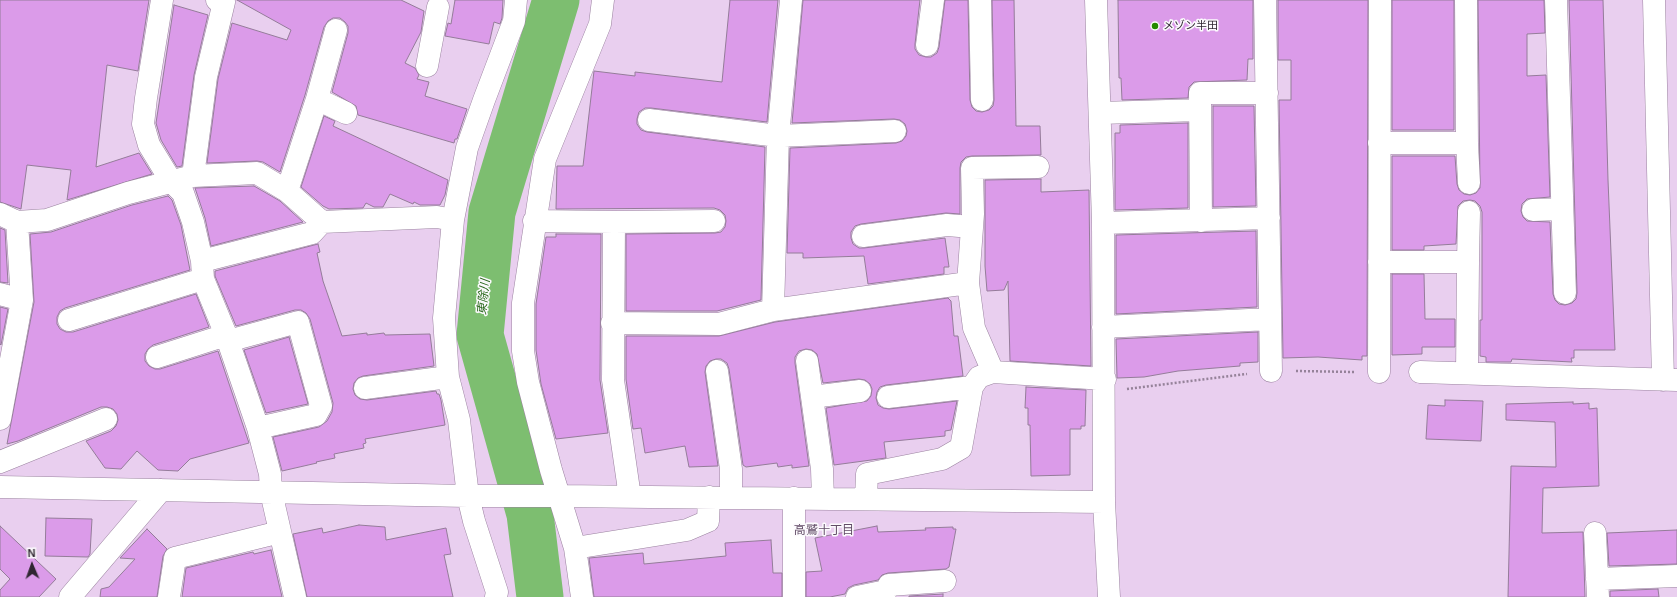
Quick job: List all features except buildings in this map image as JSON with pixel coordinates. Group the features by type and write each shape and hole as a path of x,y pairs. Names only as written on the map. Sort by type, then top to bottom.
{"street":[{"path":"162,0 146,98 144,124 149,145 171,181 183,193 193,222 202,270 258,428 270,474 271,492 295,597"},
{"path":"193,176 206,77 224,2 217,0"},
{"path":"496,597 497,592 474,521 468,496 459,420 448,377 444,318 453,220 467,148 514,21 516,0"},
{"path":"582,597 575,548 559,496 528,382 523,351 523,303 534,221 545,159 600,24 603,0"},
{"path":"773,310 778,136 791,0"},
{"path":"927,45 933,0"},
{"path":"980,0 982,100"},
{"path":"1096,0 1104,224 1104,502 1109,597"},
{"path":"1265,0 1271,371"},
{"path":"1378,372 1380,0"},
{"path":"1466,0 1467,143 1469,183"},
{"path":"1556,0 1565,293"},
{"path":"1420,372 1670,380 1668,169 1654,0"},
{"path":"427,66 433,2"},
{"path":"286,192 317,99 336,30"},
{"path":"1201,220 1200,93 1267,93"},
{"path":"317,99 346,113"},
{"path":"1100,113 1200,110"},
{"path":"649,120 778,136 895,131"},
{"path":"1379,143 1467,143"},
{"path":"993,372 974,328 968,283 972,227 972,168 1038,167"},
{"path":"0,419 2,396 22,300 8,218 47,220 128,193 193,176 257,173 286,192 322,222 437,217 453,220"},
{"path":"1533,210 1562,209"},
{"path":"1467,373 1469,212"},
{"path":"1104,224 1269,218"},
{"path":"534,221 714,221"},
{"path":"69,320 202,270 312,233 322,222"},
{"path":"614,222 612,323 613,380 630,496"},
{"path":"863,236 947,224 972,227"},
{"path":"1379,262 1468,262"},
{"path":"612,323 719,324 773,310 968,283"},
{"path":"0,294 22,300"},
{"path":"1103,326 1270,319"},
{"path":"157,357 227,338 298,322 321,406 316,415 258,428"},
{"path":"807,361 822,469 823,499"},
{"path":"716,371 731,469 731,498"},
{"path":"866,499 867,474 942,459 962,448 972,387 979,377 993,372 1105,379"},
{"path":"365,388 448,377"},
{"path":"888,397 972,387"},
{"path":"812,397 860,391"},
{"path":"0,462 106,419"},
{"path":"0,487 468,496 630,496 1104,502"},
{"path":"70,597 161,490"},
{"path":"575,548 686,530 708,521 709,497"},
{"path":"794,498 794,597"},
{"path":"169,597 175,558 280,532"},
{"path":"1595,533 1597,588 1677,576"},
{"path":"857,597 886,591 889,585 946,581"}],"waterway":[{"name":"東除川","path":"540,597 530,514 480,335 492,212 556,0"}],"place":[{"name":"メゾン半田","path":"1155,26"}],"district":[{"name":"高鷲十丁目","path":"824,531"}]}
